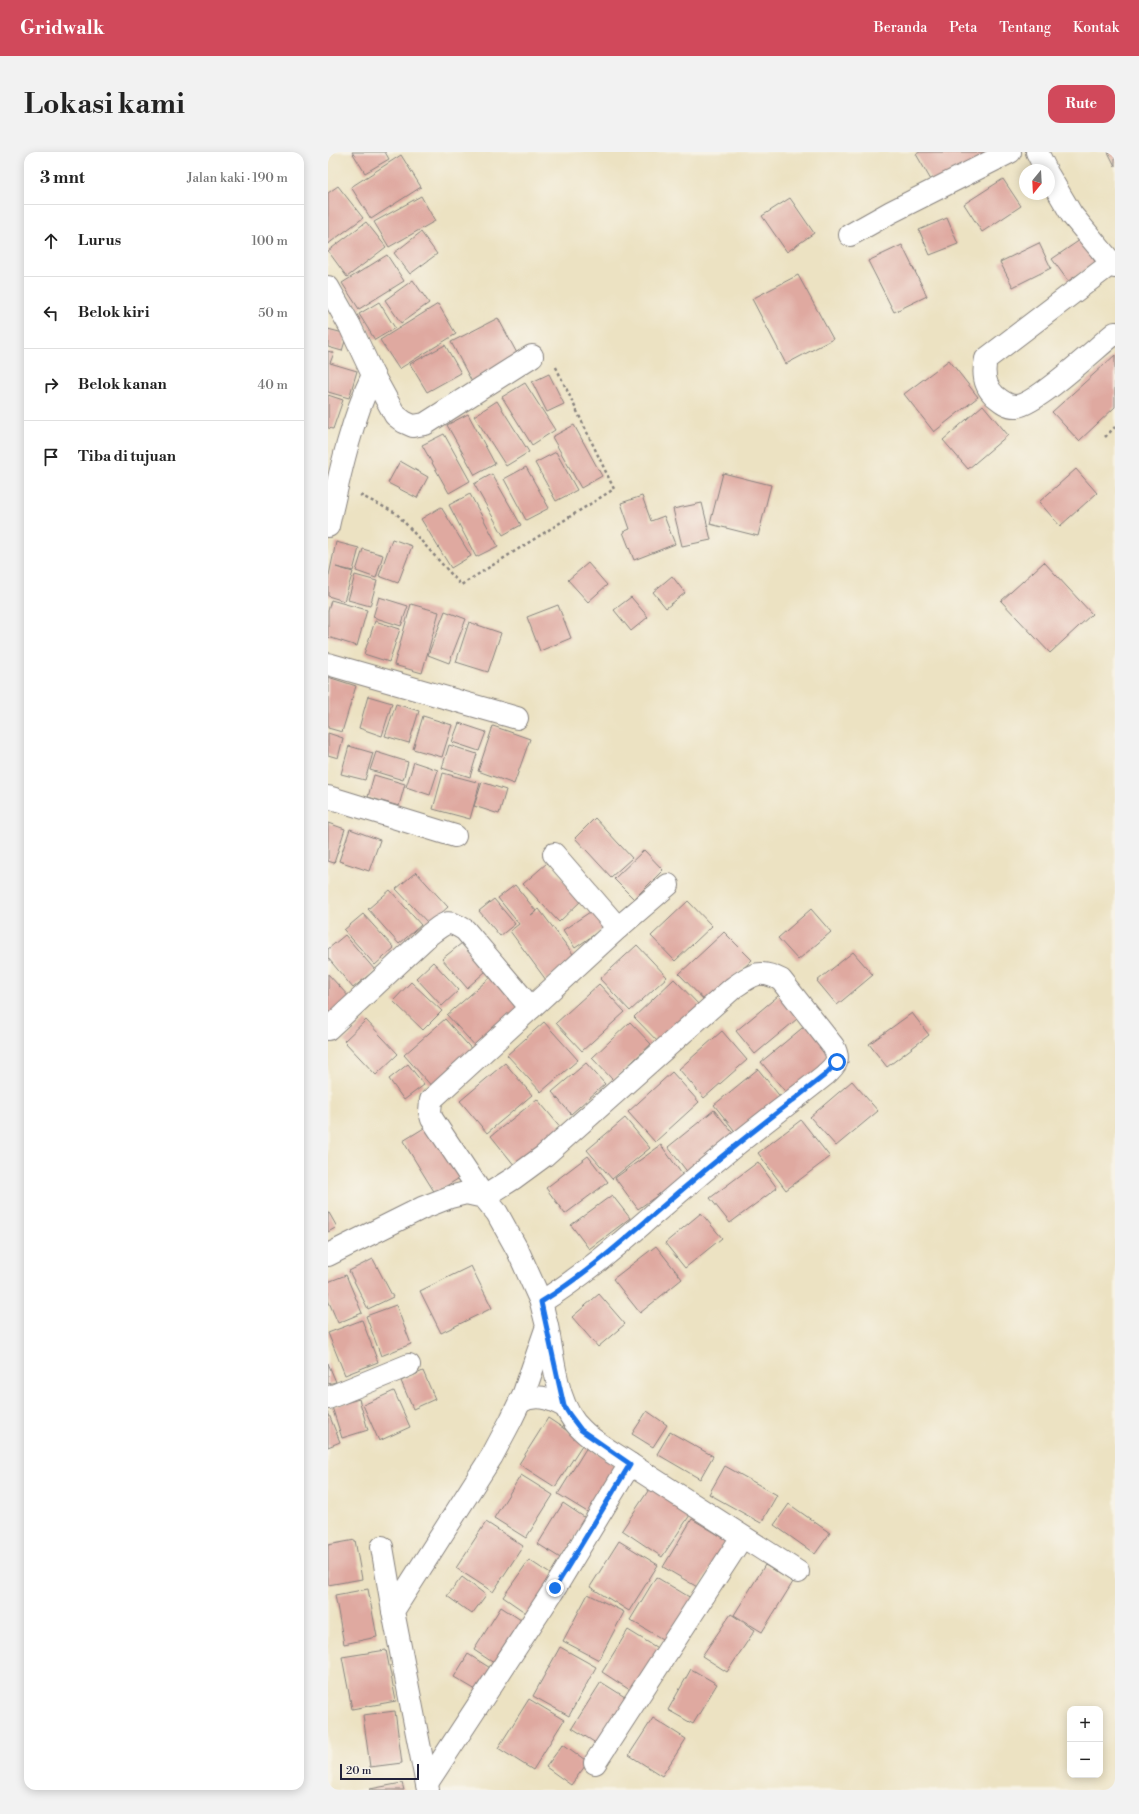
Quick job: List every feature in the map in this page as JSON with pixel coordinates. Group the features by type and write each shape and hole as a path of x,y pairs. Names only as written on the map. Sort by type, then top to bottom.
{"street":[{"path":"850,235 891,212 1010,152"},
{"path":"1037,152 1043,164"},
{"path":"1055,186 1072,215 1113,265 986,359 984,369 986,382 993,393 1004,404 1016,406 1029,401 1056,382 1115,332"},
{"path":"328,287 350,326 373,375 395,415 404,422 413,426 426,424 532,356"},
{"path":"328,526 363,395 373,375"},
{"path":"328,664 517,718"},
{"path":"328,797 455,836"},
{"path":"554,854 618,928"},
{"path":"668,884 431,1100 430,1112 432,1119 506,1227 541,1302 564,1406 581,1430 630,1464 798,1572"},
{"path":"328,1029 425,938 445,923 453,923 465,930 531,1008"},
{"path":"328,1255 422,1208 450,1197 466,1193 484,1197 514,1178 544,1156 733,988 756,974 763,973 781,980 833,1046 838,1054 837,1062 825,1075 690,1182 608,1253 558,1292 541,1302"},
{"path":"393,1611 492,1456 520,1402 547,1326"},
{"path":"328,1398 409,1365"},
{"path":"520,1402 529,1397 536,1397 549,1399 564,1406"},
{"path":"428,1787 542,1608 630,1464"},
{"path":"595,1763 742,1537"},
{"path":"382,1548 428,1787"}],"path":[{"path":"338,484 396,513 461,585 614,489 552,359 543,355 532,356"},
{"path":"1105,437 1115,428"}],"building":[{"path":"352,152 385,152 389,159 365,173"},
{"path":"920,152 984,152 988,158 935,187 916,154"},
{"path":"1108,152 1115,152 1115,166"},
{"path":"401,155 421,187 371,219 351,187"},
{"path":"1003,179 1021,206 982,232 964,204"},
{"path":"338,186 363,218 328,244 328,193"},
{"path":"421,196 435,221 389,247 374,222"},
{"path":"790,198 814,233 787,252 762,216"},
{"path":"947,218 958,244 930,255 919,230"},
{"path":"366,222 386,247 347,277 328,251"},
{"path":"421,232 437,254 410,274 394,253"},
{"path":"1080,240 1096,263 1068,281 1052,259"},
{"path":"1039,243 1051,268 1013,287 1000,262"},
{"path":"902,245 927,296 894,312 868,261"},
{"path":"387,255 404,281 359,309 342,283"},
{"path":"798,275 833,339 786,364 752,299"},
{"path":"413,280 429,303 401,323 385,300"},
{"path":"379,302 395,328 375,340 359,314"},
{"path":"438,304 456,334 399,369 380,340"},
{"path":"498,318 519,357 472,382 451,342"},
{"path":"328,329 347,334 342,351 328,347"},
{"path":"445,345 461,373 427,392 410,364"},
{"path":"328,351 334,353 330,363 357,371 349,398 328,392"},
{"path":"1115,355 1115,407 1079,441 1052,412"},
{"path":"949,360 978,397 934,432 904,394"},
{"path":"549,374 564,404 547,412 532,382"},
{"path":"525,383 555,430 532,445 502,397"},
{"path":"328,395 343,400 333,429 328,428"},
{"path":"497,401 529,452 506,466 474,416"},
{"path":"983,405 1008,435 968,469 943,440"},
{"path":"468,414 495,464 475,475 447,425"},
{"path":"574,425 602,476 581,488 552,437"},
{"path":"444,434 470,481 449,493 422,445"},
{"path":"556,452 577,490 556,501 535,463"},
{"path":"400,461 428,477 417,498 388,483"},
{"path":"526,467 549,508 526,520 504,479"},
{"path":"1076,469 1097,493 1060,526 1039,502"},
{"path":"723,473 771,485 758,536 710,524"},
{"path":"492,474 521,525 503,535 474,484"},
{"path":"470,494 498,546 476,557 449,505"},
{"path":"642,496 651,521 664,516 675,544 634,560 623,532 630,529 621,503"},
{"path":"702,503 711,540 682,546 673,509"},
{"path":"441,507 471,556 451,568 421,519"},
{"path":"392,539 412,546 398,583 379,576"},
{"path":"336,542 359,548 353,571 336,567 353,572 344,601 328,596 328,580"},
{"path":"363,549 383,555 376,578 356,571"},
{"path":"1044,562 1092,614 1050,653 1001,601"},
{"path":"588,563 607,585 588,602 568,580"},
{"path":"355,575 377,581 370,606 348,600"},
{"path":"672,576 685,593 666,608 653,592"},
{"path":"379,597 408,606 401,626 373,617"},
{"path":"631,597 648,617 631,631 614,610"},
{"path":"331,600 367,610 357,646 328,637 328,611"},
{"path":"411,604 439,612 422,673 394,665"},
{"path":"558,605 571,638 540,651 527,617"},
{"path":"445,611 466,619 449,663 428,655"},
{"path":"375,621 400,629 389,662 364,654"},
{"path":"469,622 501,633 488,672 456,662"},
{"path":"328,677 356,686 342,732 328,728"},
{"path":"368,696 392,703 382,736 359,728"},
{"path":"396,704 419,711 409,743 385,736"},
{"path":"423,716 452,725 442,757 413,749"},
{"path":"459,723 486,732 479,751 452,742"},
{"path":"493,726 530,739 514,784 478,771"},
{"path":"328,733 343,738 338,758 328,755"},
{"path":"449,745 477,754 470,777 442,768"},
{"path":"349,746 373,753 365,780 341,774"},
{"path":"376,752 408,762 403,780 370,770"},
{"path":"414,762 438,770 430,795 406,787"},
{"path":"443,773 480,783 470,819 433,809"},
{"path":"374,775 405,784 399,806 368,797"},
{"path":"482,782 506,790 499,814 474,806"},
{"path":"595,818 632,858 611,877 575,838"},
{"path":"328,823 345,829 334,863 328,861"},
{"path":"350,829 380,840 369,871 339,861"},
{"path":"644,850 663,870 634,899 614,879"},
{"path":"547,863 582,900 559,922 523,884"},
{"path":"416,872 448,907 429,924 396,889"},
{"path":"515,885 536,911 531,915 539,909 576,958 546,980 510,931 519,924 498,898"},
{"path":"390,890 421,925 399,944 368,909"},
{"path":"494,899 515,924 500,936 479,911"},
{"path":"688,901 712,926 675,961 651,936"},
{"path":"811,909 831,932 798,960 778,938"},
{"path":"593,910 605,927 575,948 563,930"},
{"path":"363,914 394,948 375,965 344,930"},
{"path":"724,932 752,960 707,1003 679,974"},
{"path":"345,935 375,970 353,988 328,958 328,949"},
{"path":"462,943 486,971 467,988 442,959"},
{"path":"637,945 667,977 630,1011 600,979"},
{"path":"853,952 873,975 837,1005 817,981"},
{"path":"433,962 459,990 442,1006 416,978"},
{"path":"328,974 351,999 328,1021"},
{"path":"492,976 523,1010 478,1049 447,1015"},
{"path":"674,979 701,1007 661,1045 634,1017"},
{"path":"411,982 442,1011 423,1030 393,1001"},
{"path":"599,984 625,1012 582,1051 556,1023"},
{"path":"784,991 803,1014 755,1054 736,1031"},
{"path":"912,1013 929,1035 887,1067 869,1044"},
{"path":"445,1019 475,1053 434,1089 404,1055"},
{"path":"366,1020 398,1054 376,1075 344,1041"},
{"path":"544,1022 578,1060 541,1092 507,1055"},
{"path":"630,1022 651,1044 613,1080 592,1058"},
{"path":"807,1024 835,1056 788,1095 761,1062"},
{"path":"722,1031 747,1060 704,1098 679,1069"},
{"path":"505,1063 532,1095 487,1133 460,1101"},
{"path":"586,1063 605,1084 571,1114 552,1092"},
{"path":"408,1064 424,1085 404,1100 389,1079"},
{"path":"758,1069 782,1099 738,1135 714,1105"},
{"path":"672,1072 699,1102 655,1142 628,1112"},
{"path":"852,1081 878,1111 836,1146 810,1117"},
{"path":"537,1099 562,1129 515,1166 491,1136"},
{"path":"714,1110 736,1137 689,1174 668,1147"},
{"path":"625,1118 650,1148 612,1179 587,1150"},
{"path":"801,1120 830,1157 786,1190 758,1153"},
{"path":"429,1125 461,1177 435,1193 403,1141"},
{"path":"661,1145 684,1177 638,1209 615,1178"},
{"path":"588,1156 608,1182 565,1214 546,1188"},
{"path":"758,1162 777,1188 730,1223 710,1198"},
{"path":"612,1195 630,1218 589,1249 571,1225"},
{"path":"328,1211 337,1227 328,1232"},
{"path":"701,1213 722,1238 685,1268 665,1243"},
{"path":"656,1246 682,1279 640,1313 613,1279"},
{"path":"373,1259 393,1297 368,1309 349,1271"},
{"path":"471,1266 492,1308 441,1333 420,1291"},
{"path":"346,1275 362,1313 338,1323 328,1300 328,1282"},
{"path":"599,1294 625,1324 598,1347 572,1317"},
{"path":"396,1305 411,1344 381,1356 366,1316"},
{"path":"362,1320 378,1362 345,1375 328,1333"},
{"path":"328,1363 336,1382 328,1384"},
{"path":"423,1371 435,1399 413,1409 401,1381"},
{"path":"394,1391 410,1427 379,1441 363,1405"},
{"path":"359,1399 368,1430 342,1438 332,1407"},
{"path":"647,1411 667,1425 653,1447 632,1434"},
{"path":"328,1412 340,1442 328,1447"},
{"path":"548,1418 584,1442 555,1487 519,1464"},
{"path":"670,1432 713,1456 700,1479 657,1454"},
{"path":"587,1447 618,1466 589,1513 558,1494"},
{"path":"725,1466 777,1495 761,1523 709,1494"},
{"path":"521,1475 553,1495 526,1538 494,1518"},
{"path":"654,1482 694,1509 662,1557 622,1530"},
{"path":"563,1503 587,1519 562,1559 538,1544"},
{"path":"789,1504 830,1533 815,1554 774,1525"},
{"path":"692,1519 727,1540 699,1588 663,1567"},
{"path":"486,1522 523,1546 493,1592 456,1568"},
{"path":"355,1540 362,1579 328,1585 328,1545"},
{"path":"619,1541 658,1565 629,1611 590,1587"},
{"path":"529,1560 555,1577 529,1615 503,1597"},
{"path":"765,1565 793,1582 762,1632 734,1615"},
{"path":"462,1577 486,1595 472,1614 447,1596"},
{"path":"656,1577 696,1601 669,1643 630,1620"},
{"path":"368,1589 377,1637 344,1644 335,1595"},
{"path":"588,1594 624,1612 599,1660 563,1641"},
{"path":"501,1607 527,1624 500,1667 474,1650"},
{"path":"731,1614 755,1630 727,1672 702,1656"},
{"path":"628,1630 659,1649 633,1692 602,1672"},
{"path":"560,1647 596,1667 569,1716 533,1696"},
{"path":"386,1650 396,1701 352,1709 342,1657"},
{"path":"468,1654 495,1671 481,1693 454,1677"},
{"path":"691,1669 717,1684 693,1724 668,1710"},
{"path":"601,1682 628,1699 599,1745 572,1728"},
{"path":"529,1699 564,1720 533,1770 498,1748"},
{"path":"395,1711 402,1763 370,1767 363,1715"},
{"path":"653,1718 686,1739 662,1776 629,1755"},
{"path":"563,1744 588,1762 571,1785 546,1767"},
{"path":"402,1783 404,1790 370,1789"}],"route":[{"path":"555,1588 630,1464 593,1440 581,1430 564,1406 541,1302 558,1292 608,1253 690,1182 825,1075 837,1062"}]}
